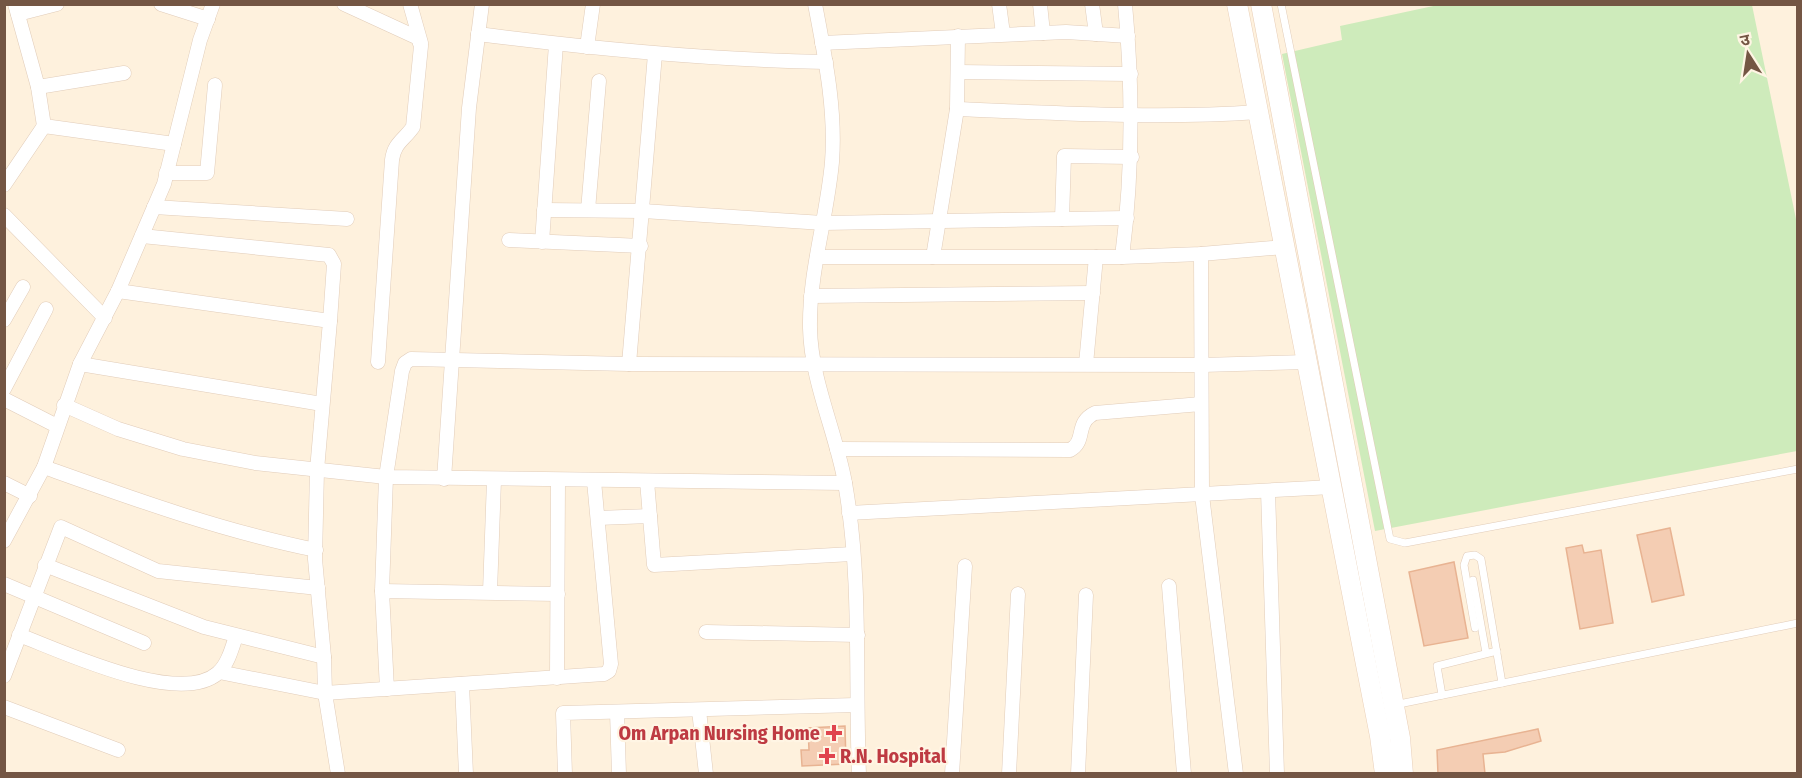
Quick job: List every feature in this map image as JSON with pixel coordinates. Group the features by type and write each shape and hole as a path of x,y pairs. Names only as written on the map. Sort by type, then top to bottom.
{"street":[{"path":"4,185 44,126 38,87 16,9 57,4"},
{"path":"161,4 208,20"},
{"path":"4,541 44,467 80,364 118,291 154,207 174,144 200,40 213,4"},
{"path":"344,4 418,38 422,46"},
{"path":"378,362 392,160 398,142 413,128 422,46 410,4"},
{"path":"444,479 450,362 469,108 482,4"},
{"path":"587,47 593,4"},
{"path":"815,4 833,113 832,163 811,296 810,330 814,363 845,483 849,513 858,634 856,705 859,774"},
{"path":"999,4 1003,34"},
{"path":"1040,4 1043,33"},
{"path":"1092,4 1096,34"},
{"path":"1122,257 1132,157 1133,116 1125,4"},
{"path":"1237,4 1380,736 1385,774"},
{"path":"1261,4 1400,738 1403,774"},
{"path":"822,43 1043,33 1128,36"},
{"path":"478,34 655,54 748,61 826,62"},
{"path":"933,257 957,109 958,36"},
{"path":"542,242 556,44"},
{"path":"629,364 641,246 655,54"},
{"path":"958,72 1131,74"},
{"path":"38,87 124,73"},
{"path":"588,210 599,81"},
{"path":"166,173 207,173 215,85"},
{"path":"957,109 1133,116 1197,116 1258,112"},
{"path":"44,126 174,144"},
{"path":"1062,219 1064,156 1132,157"},
{"path":"154,207 347,219"},
{"path":"544,210 643,211 823,223 1127,218"},
{"path":"4,215 105,318"},
{"path":"142,237 329,255 334,264 317,470 316,550 325,693 338,774"},
{"path":"509,240 641,246"},
{"path":"817,257 1122,257 1201,254 1284,247"},
{"path":"1201,254 1202,495 1236,774"},
{"path":"1086,364 1096,257"},
{"path":"4,320 23,287"},
{"path":"118,291 330,321"},
{"path":"811,296 1093,293"},
{"path":"4,388 46,309"},
{"path":"387,688 382,591 386,477 405,363 411,360 629,364 1202,365 1307,362"},
{"path":"80,364 322,404"},
{"path":"4,399 57,426"},
{"path":"837,449 1070,450 1079,441 1082,424 1086,417 1095,413 1201,404"},
{"path":"64,405 118,429 183,449 255,463 386,477 845,483"},
{"path":"44,467 193,520 251,537 316,550"},
{"path":"490,592 494,480"},
{"path":"557,678 558,480"},
{"path":"219,672 325,693 604,674 609,671 610,654 594,481"},
{"path":"647,482 654,565 852,554"},
{"path":"4,483 30,496"},
{"path":"849,513 1332,487"},
{"path":"1268,491 1277,774"},
{"path":"598,518 650,516"},
{"path":"4,676 61,527 158,571 318,588"},
{"path":"45,565 149,607 236,636 324,657"},
{"path":"952,774 965,566"},
{"path":"4,584 144,643"},
{"path":"1169,586 1184,774"},
{"path":"382,591 558,594"},
{"path":"1009,774 1018,594"},
{"path":"1078,774 1086,595"},
{"path":"706,632 858,634"},
{"path":"19,635 121,674 153,682 183,683 206,680 219,672 227,660 236,636"},
{"path":"462,684 466,774"},
{"path":"565,774 563,713 856,705"},
{"path":"4,707 118,750"},
{"path":"699,710 706,774"},
{"path":"617,712 619,774"}],"lane":[{"path":"1281,4 1390,539 1405,543 1797,469"},
{"path":"1474,628 1464,564 1467,556 1474,555 1481,559 1502,683"},
{"path":"1473,580 1486,653"},
{"path":"1392,705 1797,624"},
{"path":"1442,695 1437,666 1497,651"}],"green space":[{"path":"1438,5 1752,5 1797,224 1797,451 1375,531 1282,54 1342,40 1340,26"}],"building":[{"path":"1670,528 1684,595 1652,602 1637,535"},
{"path":"1582,545 1584,553 1601,550 1613,623 1580,629 1566,548"},
{"path":"1454,562 1468,638 1424,646 1409,572"},
{"path":"845,726 846,764 802,766 801,750 809,750 808,728"},
{"path":"1538,729 1541,741 1505,752 1483,754 1485,774 1438,774 1437,750"}],"place":[{"name":"Om Arpan Nursing Home","path":"834,733"},
{"name":"R.N. Hospital","path":"827,756"}]}
